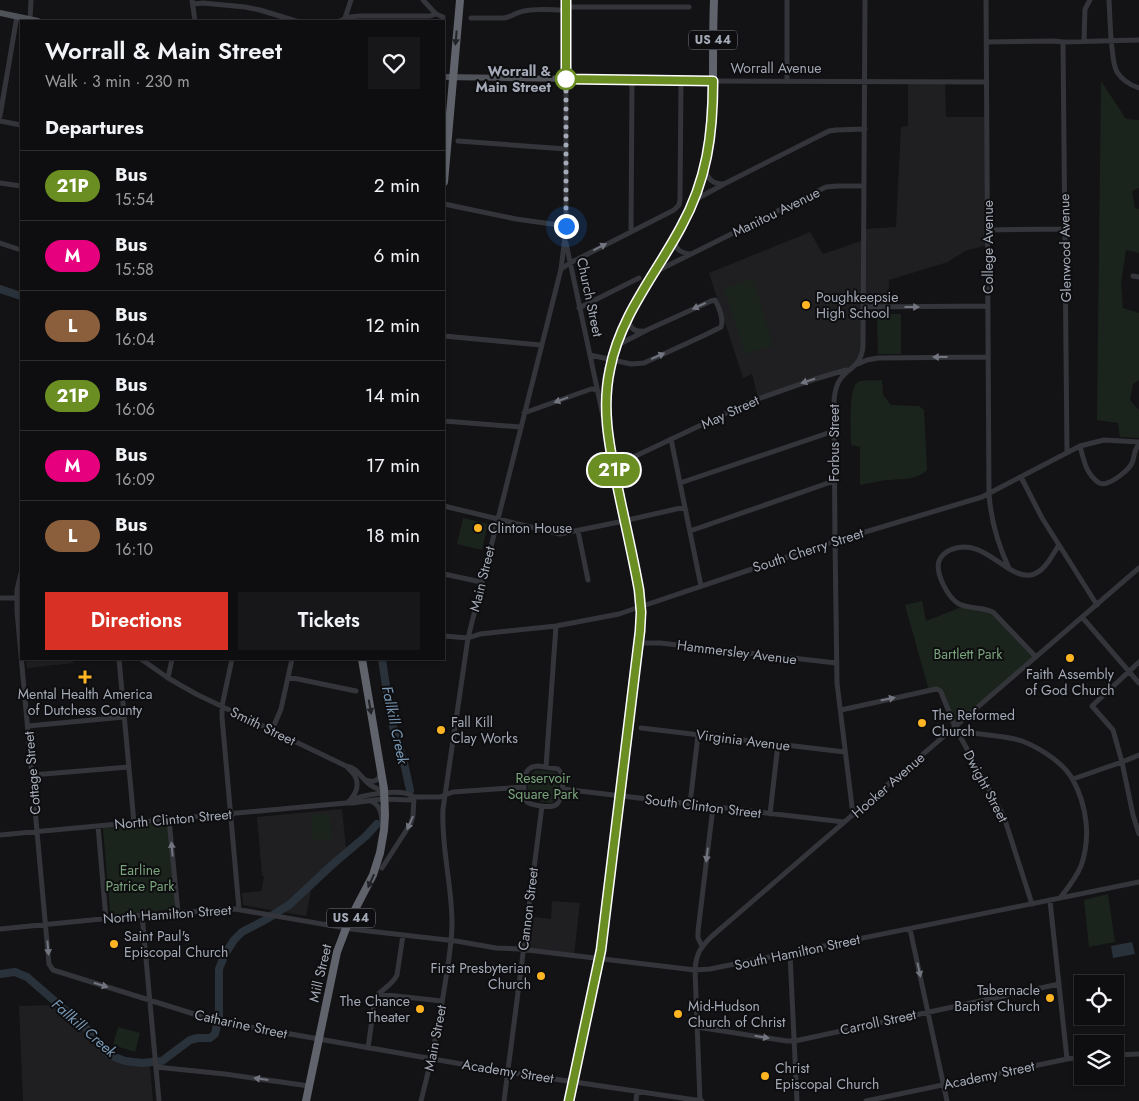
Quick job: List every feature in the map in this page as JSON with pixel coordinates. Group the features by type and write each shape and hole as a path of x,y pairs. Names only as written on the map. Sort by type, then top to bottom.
{"highway":[{"path":"445,162 460,0"},
{"name":"US 44","path":"607,428 606,398 608,377 616,346 629,316 677,235 694,200 706,163 712,125 714,0"},
{"name":"Church Street","path":"569,1101 603,934 639,646 641,607 607,428"},
{"name":"US 44","path":"362,660 385,796"},
{"name":"Mill Street","path":"306,1101 335,959 346,928 370,883 379,857 384,830 385,796"}],"main road":[{"path":"0,12 34,20"},
{"name":"Worrall Avenue","path":"445,77 713,81"}],"street":[{"path":"30,19 31,0"},
{"path":"344,20 351,0"},
{"path":"423,0 436,14 443,16"},
{"name":"Main Street","path":"421,1101 432,1059 452,940 451,896 442,822 468,638 561,269 566,226 566,0"},
{"path":"787,0 787,81"},
{"name":"Forbus Street","path":"853,815 836,663 834,404 838,382 860,361 863,347 865,0"},
{"name":"College Avenue","path":"986,0 990,494 992,516 1001,550 1009,568"},
{"path":"1084,41 1085,9 1090,0"},
{"path":"1109,0 1111,40 1115,67 1128,84 1139,88"},
{"path":"195,20 192,2 245,7 293,20"},
{"path":"471,18 504,18 530,10 566,8 689,7"},
{"path":"344,20 360,16 430,16 436,14"},
{"path":"0,116 17,16"},
{"path":"986,42 1139,40"},
{"name":"Glenwood Avenue","path":"1063,42 1067,453"},
{"path":"631,232 632,80"},
{"path":"561,269 679,206 681,80"},
{"name":"Worrall Avenue","path":"713,81 986,82"},
{"path":"0,121 20,125"},
{"path":"694,200 829,131 865,129"},
{"path":"458,141 566,149"},
{"path":"706,163 708,178 718,184 724,184"},
{"path":"0,183 20,186"},
{"name":"Manitou Avenue","path":"654,273 826,188 864,186"},
{"path":"445,204 516,219 566,226"},
{"path":"987,230 1064,229"},
{"path":"677,235 675,241 679,251 684,254 691,254"},
{"name":"Church Street","path":"565,237 579,308 607,428"},
{"path":"0,242 20,250"},
{"path":"579,308 639,278"},
{"path":"590,355 631,364 644,363 722,326 717,303 713,300 616,346"},
{"path":"863,307 988,306"},
{"path":"629,316 628,321 635,330 640,332 647,330"},
{"path":"445,336 541,345"},
{"name":"May Street","path":"611,456 614,460 622,462 752,400 842,372 867,360 878,358 988,357"},
{"path":"590,389 595,376"},
{"path":"524,413 590,389 598,392"},
{"path":"445,421 520,427"},
{"path":"680,483 834,431"},
{"path":"671,439 701,586"},
{"name":"South Cherry Street","path":"445,636 468,638 480,634 556,626 610,616 835,541 975,500 990,494 1080,446 1104,440 1139,444"},
{"path":"1080,446 1089,474 1100,484 1106,484 1128,469 1139,444"},
{"path":"1021,477 1042,518 1097,605"},
{"path":"690,531 834,481"},
{"path":"445,506 559,534 685,508"},
{"path":"578,531 588,580"},
{"path":"1036,657 993,612 987,609 966,606 955,601 943,584 938,567 940,558 944,554 958,548 974,548 996,559 1017,574 1035,574 1041,571 1059,545"},
{"name":"Hooker Avenue","path":"702,946 1139,568"},
{"path":"445,574 481,582"},
{"name":"Cottage Street","path":"20,577 17,590 20,642"},
{"path":"0,598 19,599"},
{"path":"1082,618 1139,683"},
{"path":"546,767 556,626"},
{"name":"Hammersley Avenue","path":"639,646 644,643 660,643 836,663"},
{"name":"Cottage Street","path":"22,660 49,964 55,970"},
{"path":"119,660 134,823"},
{"name":"Smith Street","path":"142,660 196,694 356,770 385,796"},
{"path":"168,678 172,660"},
{"path":"232,660 222,706 222,717 239,909"},
{"path":"272,730 281,709 292,660"},
{"path":"1139,662 1092,706 1112,730 1122,762 1139,834"},
{"path":"288,677 356,691"},
{"name":"Dwight Street","path":"841,710 936,689 941,692 955,727 1004,817 1032,904"},
{"path":"28,726 124,717"},
{"path":"955,727 966,732 1014,739 1032,745 1062,766 1073,779 1081,798 1085,815 1087,830 1086,849 1074,880 1060,898"},
{"name":"Virginia Avenue","path":"642,728 845,752"},
{"path":"690,804 698,735"},
{"path":"770,814 778,744"},
{"path":"1073,779 1139,755"},
{"path":"346,766 355,774 358,783 355,794 346,803"},
{"path":"534,766 546,767 558,769 562,773 563,778 560,800 558,804 551,807 531,804 526,801 524,796 525,775 528,770 534,766"},
{"path":"32,775 129,767"},
{"path":"364,778 369,781 375,781 382,772"},
{"path":"445,795 453,792 524,787"},
{"name":"South Clinton Street","path":"562,789 844,822"},
{"name":"North Clinton Street","path":"346,803 356,798 385,796 409,800 414,797 440,797 445,795"},
{"name":"North Clinton Street","path":"0,835 352,803 385,796"},
{"path":"382,868 412,820 414,797"},
{"path":"364,801 374,803 379,808 384,830"},
{"name":"Cannon Street","path":"504,1101 542,806"},
{"path":"701,1101 696,1027 695,970 698,953 702,946 698,938 698,931 713,807"},
{"path":"169,820 178,912"},
{"path":"98,826 106,919"},
{"path":"379,857 384,852 392,850 397,846"},
{"name":"South Hamilton Street","path":"452,940 496,948 523,949 695,970 710,969 1139,882"},
{"path":"1050,901 1067,1059"},
{"name":"North Hamilton Street","path":"0,929 142,915 239,909 346,928 452,940"},
{"path":"142,915 159,1101"},
{"path":"910,929 947,1101"},
{"path":"368,1048 375,998 395,979 403,935"},
{"path":"790,954 797,1101"},
{"name":"Catharine Street","path":"55,970 222,1022 432,1059"},
{"name":"Carroll Street","path":"696,1027 787,1041 1059,984"},
{"path":"378,994 442,1001"},
{"path":"1124,1055 1139,1054"},
{"name":"Academy Street","path":"866,1101 1074,1058"},
{"name":"Academy Street","path":"432,1059 701,1101"},
{"path":"156,1064 309,1086"},
{"path":"636,1101 637,1091"}],"shaded area":[{"path":"908,82 945,82 946,117 986,117 987,245 965,251 948,262 889,280 888,307 864,307 863,347 854,366 758,398 752,374 743,378 709,273 810,232 823,254 864,240 864,229 896,227 901,127 908,126"},
{"path":"26,660 73,660 73,663 27,668"},
{"path":"342,809 346,848 311,882 312,886 306,916 243,905 242,893 261,891 264,877 262,875 257,817"},
{"path":"552,901 580,903 574,955 523,949 527,916 551,919"},
{"path":"1132,942 1135,954 1113,958 1111,946"},
{"path":"55,1005 87,1032 111,1058 150,1066 153,1101 23,1101 19,1006"}],"green space":[{"path":"1101,81 1126,119 1139,120 1139,188 1132,191 1135,208 1139,209 1139,253 1126,250 1121,283 1123,308 1139,313 1139,380 1133,384 1130,400 1139,410 1139,438 1120,437 1118,423 1097,420"},
{"path":"753,279 773,345 745,354 724,288"},
{"path":"877,314 901,314 901,354 878,354"},
{"path":"882,380 883,395 891,405 919,406 924,410 927,470 911,478 860,485 860,447 851,445 851,402 855,386 858,382"},
{"path":"463,518 488,524 482,550 457,544"},
{"name":"Bartlett Park","path":"922,601 926,621 964,606 991,611 1036,657 955,727 941,692 929,691 905,605"},
{"name":"Reservoir Square Park","path":"536,770 555,772 559,776 558,795 551,803 531,799 528,796 529,778"},
{"path":"330,814 332,839 313,841 311,815"},
{"name":"Earline Patrice Park","path":"164,823 168,826 175,907 173,909 114,915 110,911 103,828"},
{"path":"1108,894 1115,942 1089,947 1084,900"},
{"path":"118,1027 140,1033 135,1052 113,1045"}],"waterway":[{"name":"Fallkill Creek","path":"0,289 20,296"},
{"name":"Fallkill Creek","path":"382,660 391,720 410,790"},
{"name":"Fallkill Creek","path":"0,974 15,972 27,977 88,1030 107,1053 112,1056 125,1061 142,1063 162,1061 190,1040 210,1038 215,1034 219,1016 219,969 225,954 234,940 242,932 289,905 377,824"}],"bus line":[{"name":"21P","path":"566,0 566,79 713,81 708,156 697,193 677,235 625,323 614,354 607,384 606,421 608,436 639,590 640,631 601,950 569,1101"}],"place":[{"name":"Worrall & Main Street","path":"566,79"},
{"name":"Poughkeepsie High School","path":"806,305"},
{"name":"Clinton House","path":"478,528"},
{"name":"Faith Assembly of God Church","path":"1070,658"},
{"name":"Mental Health America of Dutchess County","path":"85,677"},
{"name":"The Reformed Church","path":"922,723"},
{"name":"Fall Kill Clay Works","path":"441,730"},
{"name":"Saint Paul's Episcopal Church","path":"114,944"},
{"name":"First Presbyterian Church","path":"541,976"},
{"name":"Tabernacle Baptist Church","path":"1050,998"},
{"name":"The Chance Theater","path":"420,1009"},
{"name":"Mid-Hudson Church of Christ","path":"678,1014"},
{"name":"Christ Episcopal Church","path":"765,1076"}],"route":[{"path":"566,79 566,226"}]}
